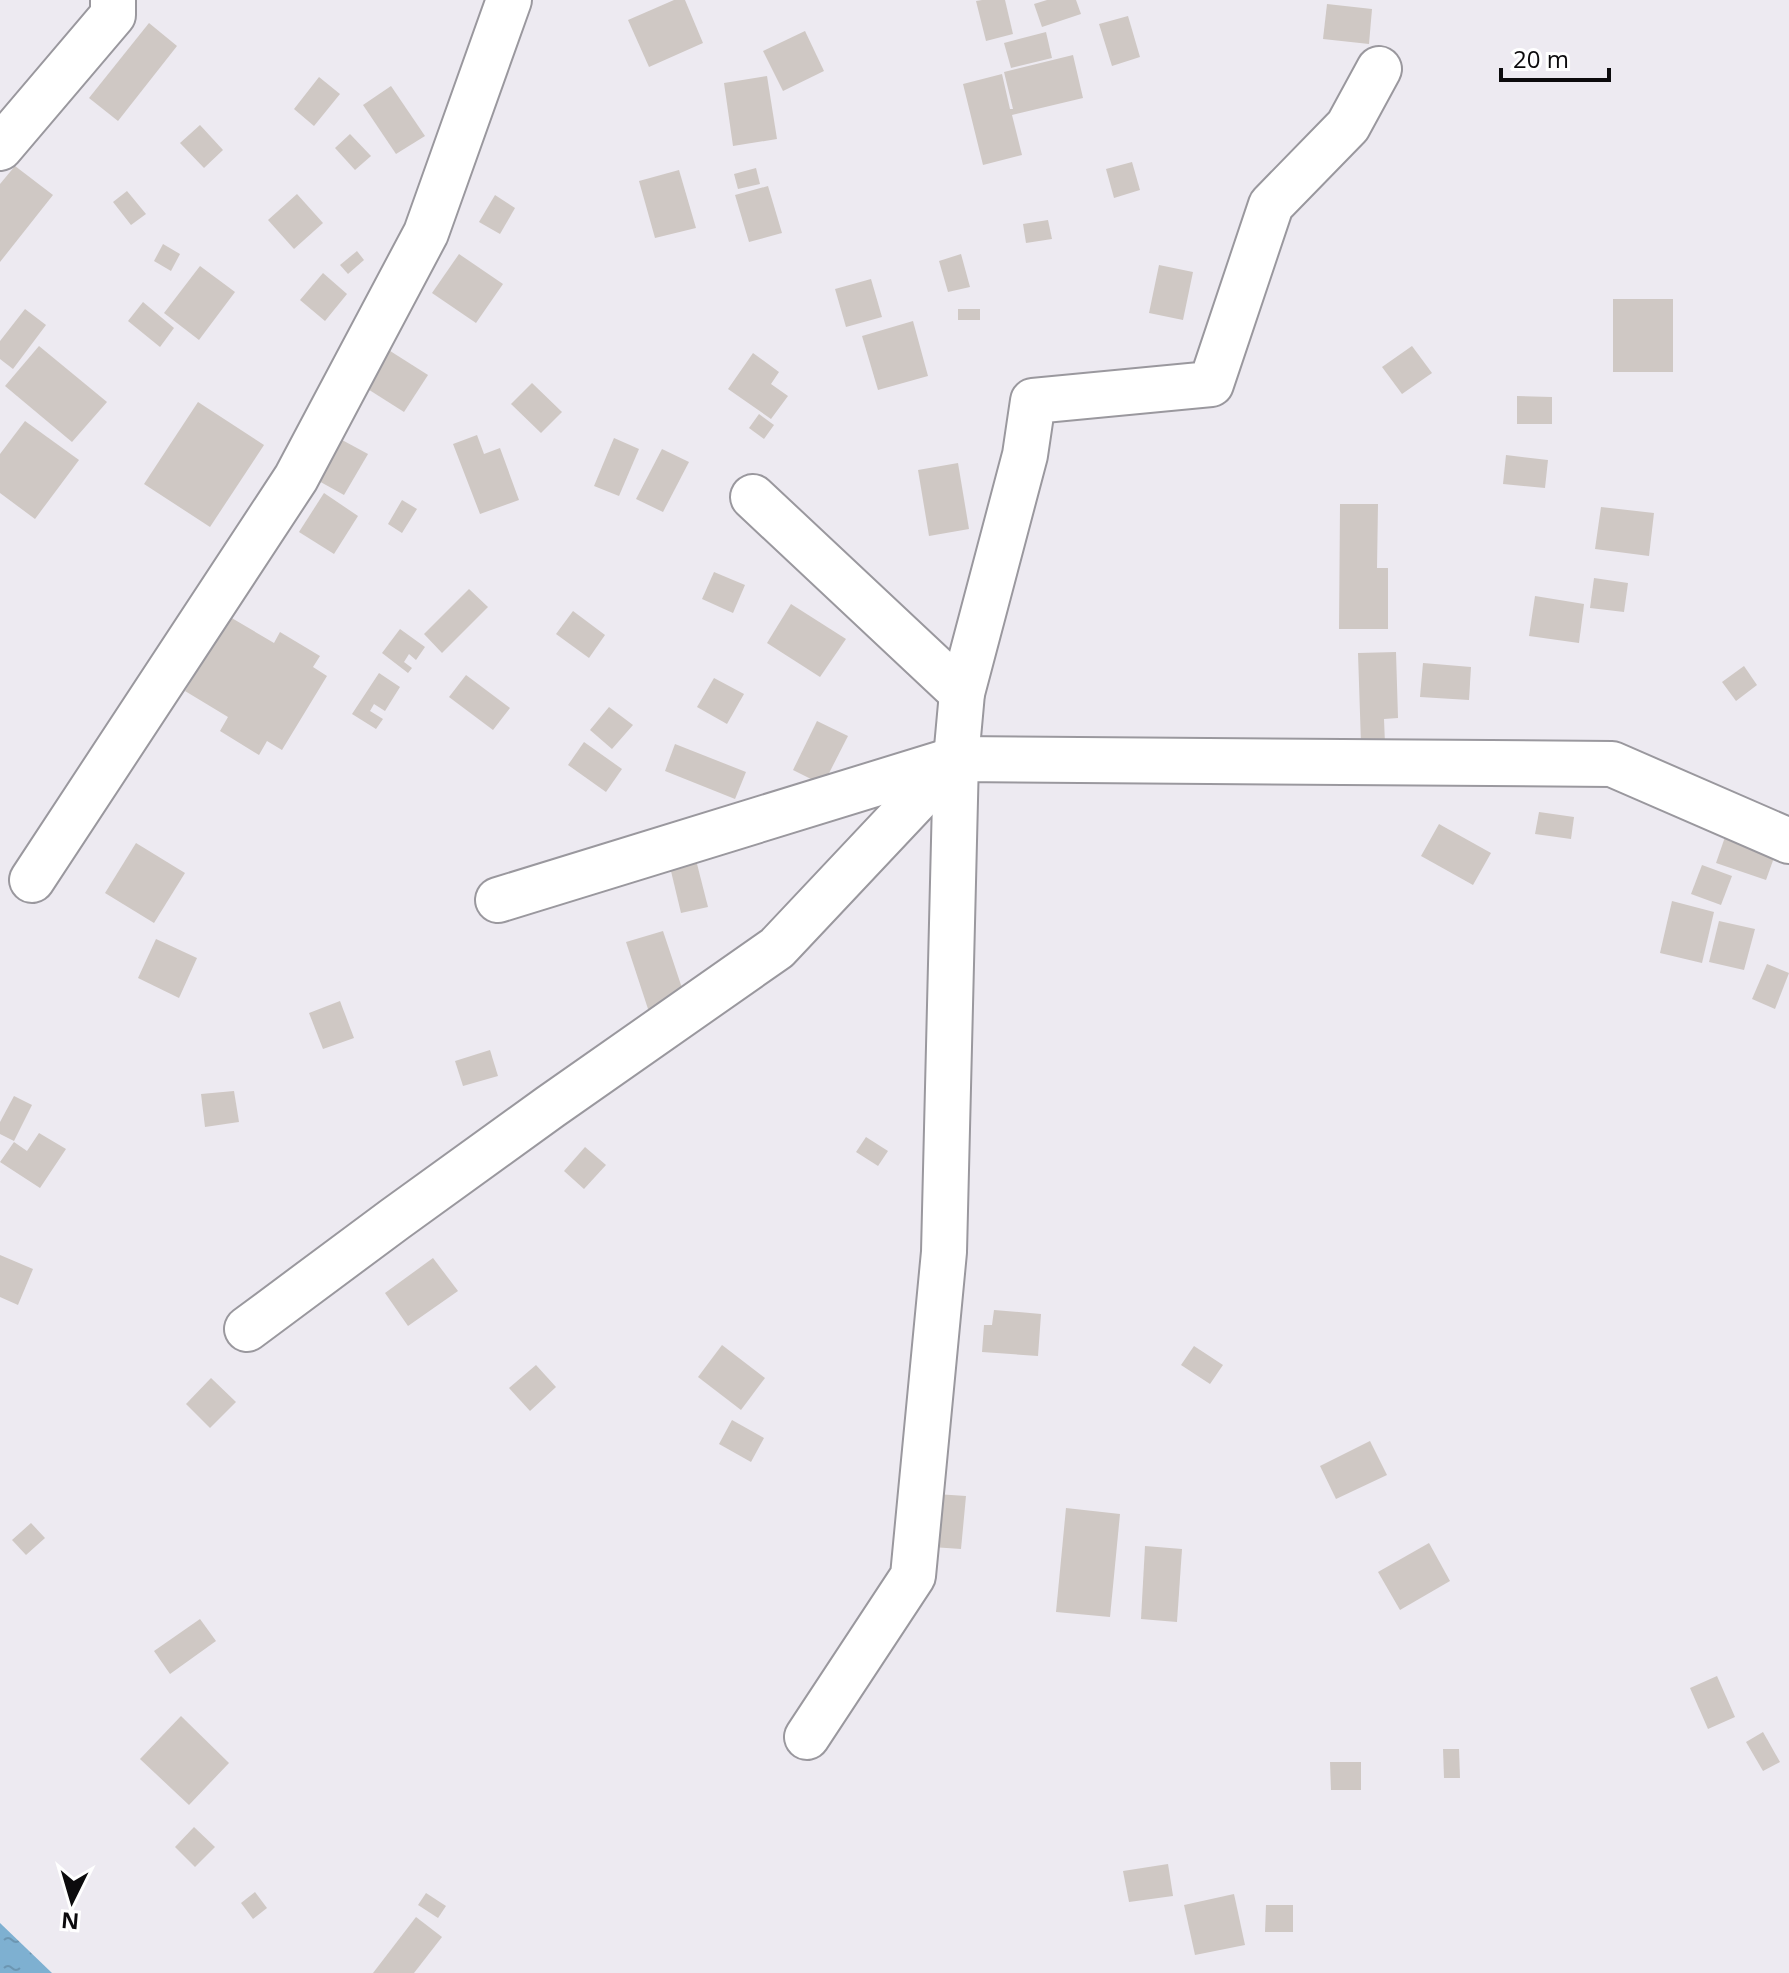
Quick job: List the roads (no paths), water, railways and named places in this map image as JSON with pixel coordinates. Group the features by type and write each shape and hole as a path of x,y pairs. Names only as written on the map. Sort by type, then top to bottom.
{"street":[{"path":"0,148 113,15 113,0"},
{"path":"32,880 296,478 426,233 509,0"},
{"path":"807,1737 913,1576 944,1252 956,759 962,693 1025,455 1033,401 1211,384 1271,205 1348,126 1379,69"},
{"path":"753,497 962,693"},
{"path":"247,1329 524,1126 777,948 956,759"},
{"path":"498,900 956,759 1612,764 1789,841"}],"water":[{"path":"0,1923 52,1973 0,1973"}]}
